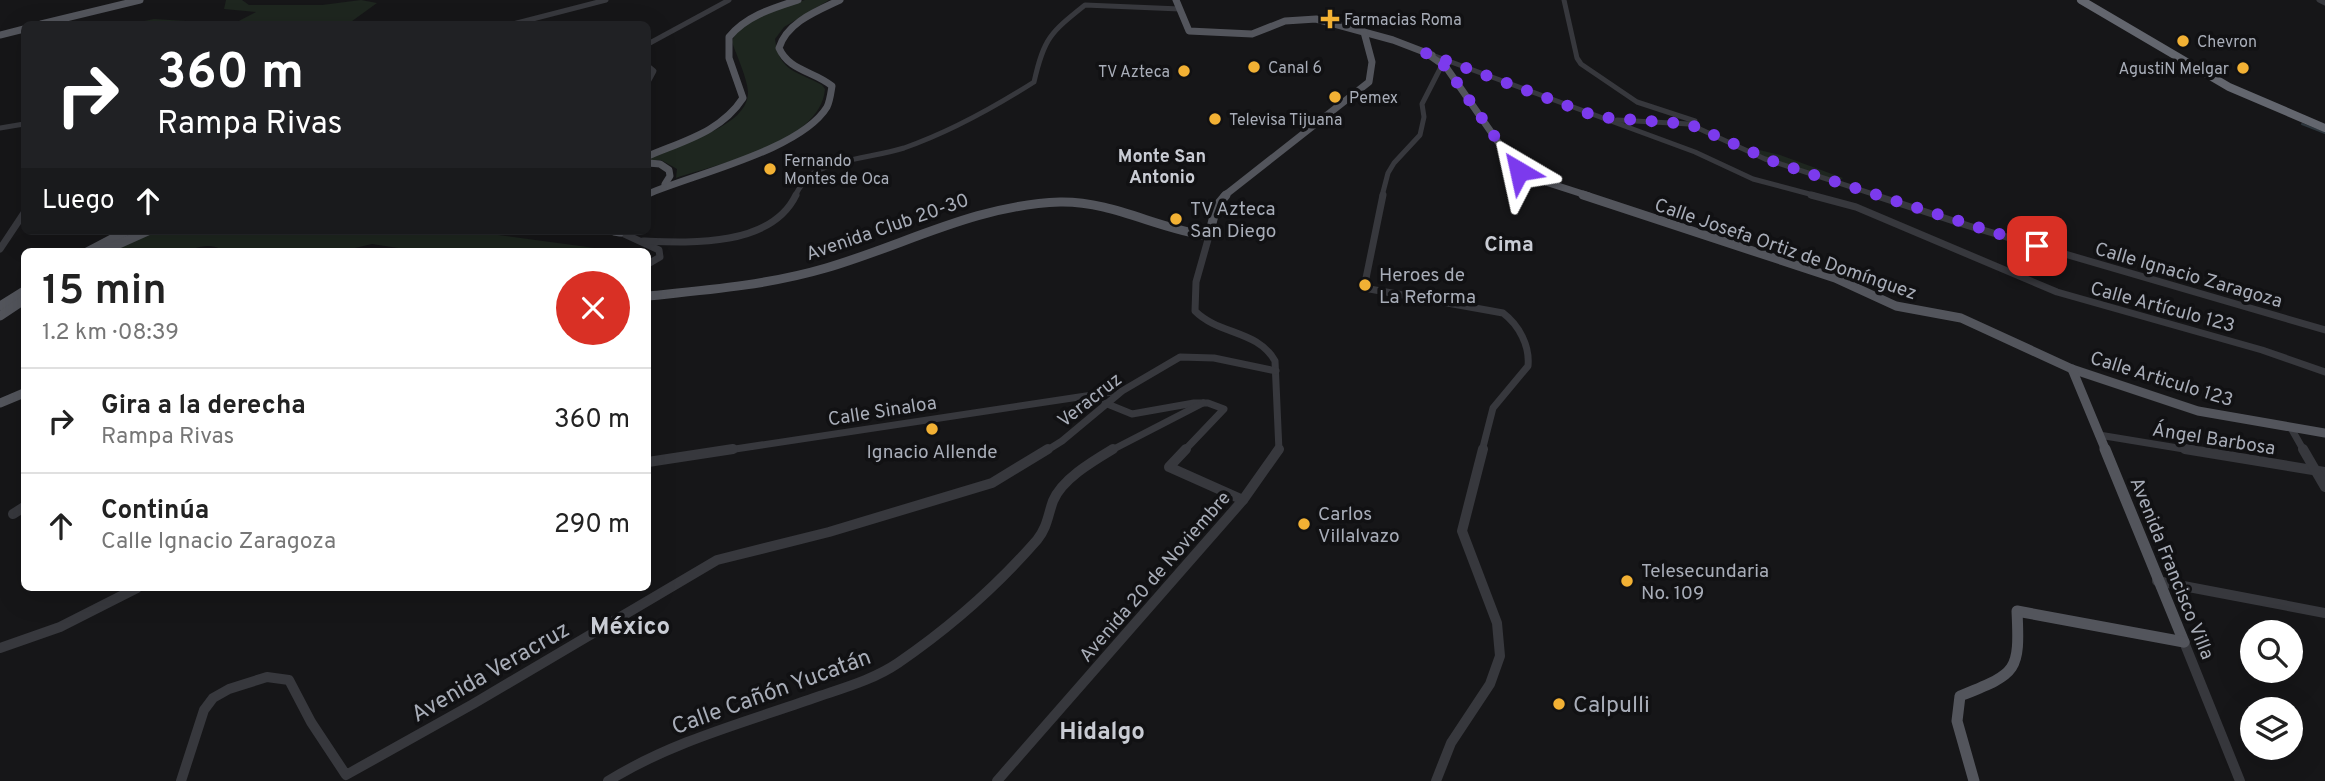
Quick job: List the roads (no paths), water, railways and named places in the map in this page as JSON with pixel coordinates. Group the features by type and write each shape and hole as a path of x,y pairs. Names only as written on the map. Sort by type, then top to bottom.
{"highway":[{"path":"2081,0 2248,97 2325,126"},
{"path":"2090,0 2253,94 2325,126"}],"main road":[{"path":"53,21 140,0"},
{"path":"651,155 708,129 734,112 743,98 727,45 729,35 749,20 797,0"},
{"path":"651,192 762,151 799,134 815,123 832,95 832,86 794,67 784,57 780,47 783,35 790,27 834,0"},
{"path":"821,9 840,0"},
{"path":"1176,0 1189,31 1252,34 1285,21 1305,18 1364,32 1435,56"},
{"path":"0,35 21,30"},
{"path":"1209,236 1216,207 1235,186 1366,86 1373,61 1364,32"},
{"path":"1426,53 1443,63"},
{"name":"Calle Josefa Ortiz de Domínguez","path":"1443,63 1516,168 1527,176 1835,278 1896,306 1961,318 2072,369"},
{"path":"651,163 660,164 668,170 670,176 665,185"},
{"name":"Avenida Club 20-30","path":"651,296 777,279 820,269 995,209 1037,204 1096,204 1175,229 1209,236"},
{"path":"1175,229 1193,228 1212,222"},
{"path":"94,248 119,235"},
{"path":"109,248 139,235"},
{"path":"0,306 21,293"},
{"path":"0,316 21,302"},
{"name":"Calle Articulo 123","path":"2072,369 2198,411 2325,433"},
{"name":"Avenida Francisco Villa","path":"2072,369 2183,642"},
{"path":"0,403 21,395"},
{"path":"1974,781 1957,721 1960,696 2014,671 2019,659 2017,611 2183,642"}],"street":[{"path":"525,21 606,0"},
{"path":"651,42 729,0"},
{"path":"1564,0 1577,58 1583,66 1637,102 1694,120 1696,127"},
{"path":"2319,0 2325,2"},
{"path":"643,241 718,239 766,225 792,204 798,185 817,171 898,149 970,118 1034,82 1040,56 1054,30 1085,5 1180,9"},
{"name":"Calle Artículo 123","path":"1435,56 1603,118 1772,185 1856,207 2073,298 2210,335 2325,372"},
{"path":"1436,781 1451,743 1490,684 1500,656 1497,623 1462,531 1493,408 1528,366 1529,353 1511,318 1503,313 1364,288 1371,240 1388,173 1392,164 1424,131 1426,121 1422,104 1443,63"},
{"name":"Calle Ignacio Zaragoza","path":"1603,118 1684,123 1777,163 1969,226 2325,330"},
{"path":"1,128 21,125"},
{"path":"0,249 21,215"},
{"path":"628,235 661,253 656,261 651,263"},
{"path":"1209,236 1196,282 1195,311 1206,322 1265,345 1272,354 1276,371"},
{"name":"Veracruz","path":"928,502 1001,478 1062,440 1122,391 1174,360 1187,356 1214,358 1276,371"},
{"name":"Avenida 20 de Noviembre","path":"998,781 1243,500 1279,452 1276,371"},
{"name":"Calle Sinaloa","path":"651,461 1122,391"},
{"path":"1105,403 1136,414 1203,403 1224,409 1169,467 1243,500"},
{"name":"Calle Cañón Yucatán","path":"608,781 627,769 697,736 783,710 891,667 964,614 992,589 1047,526 1049,507 1058,493 1084,469 1121,445 1203,403"},
{"path":"2291,428 2320,472 2325,487"},
{"name":"Ángel Barbosa","path":"2099,435 2320,472"},
{"name":"Avenida Veracruz","path":"181,781 204,710 213,698 229,689 267,677 289,680 311,722 345,775 485,697 717,560 829,533 928,502"},
{"path":"13,514 21,510"},
{"path":"2157,581 2325,612"},
{"path":"0,649 60,627 131,591"},
{"name":"Avenida Francisco Villa","path":"2183,642 2240,781"}],"waterway":[{"path":"2302,124 2325,133"}],"place":[{"name":"Farmacias Roma","path":"1330,19"},
{"name":"Chevron","path":"2183,41"},
{"name":"Canal 6","path":"1254,67"},
{"name":"AgustiN Melgar","path":"2243,68"},
{"name":"TV Azteca","path":"1184,71"},
{"name":"Pemex","path":"1335,97"},
{"name":"Televisa Tijuana","path":"1215,119"},
{"name":"Fernando Montes de Oca","path":"770,169"},
{"name":"TV Azteca San Diego","path":"1176,219"},
{"name":"Heroes de La Reforma","path":"1365,285"},
{"name":"Ignacio Allende","path":"932,429"},
{"name":"Carlos Villalvazo","path":"1304,524"},
{"name":"Telesecundaria No. 109","path":"1627,581"},
{"name":"Calpulli","path":"1559,704"}],"district":[{"name":"Monte San Antonio","path":"1162,166"},
{"name":"Cima","path":"1509,244"},
{"name":"México","path":"630,626"},
{"name":"Hidalgo","path":"1102,731"}]}
